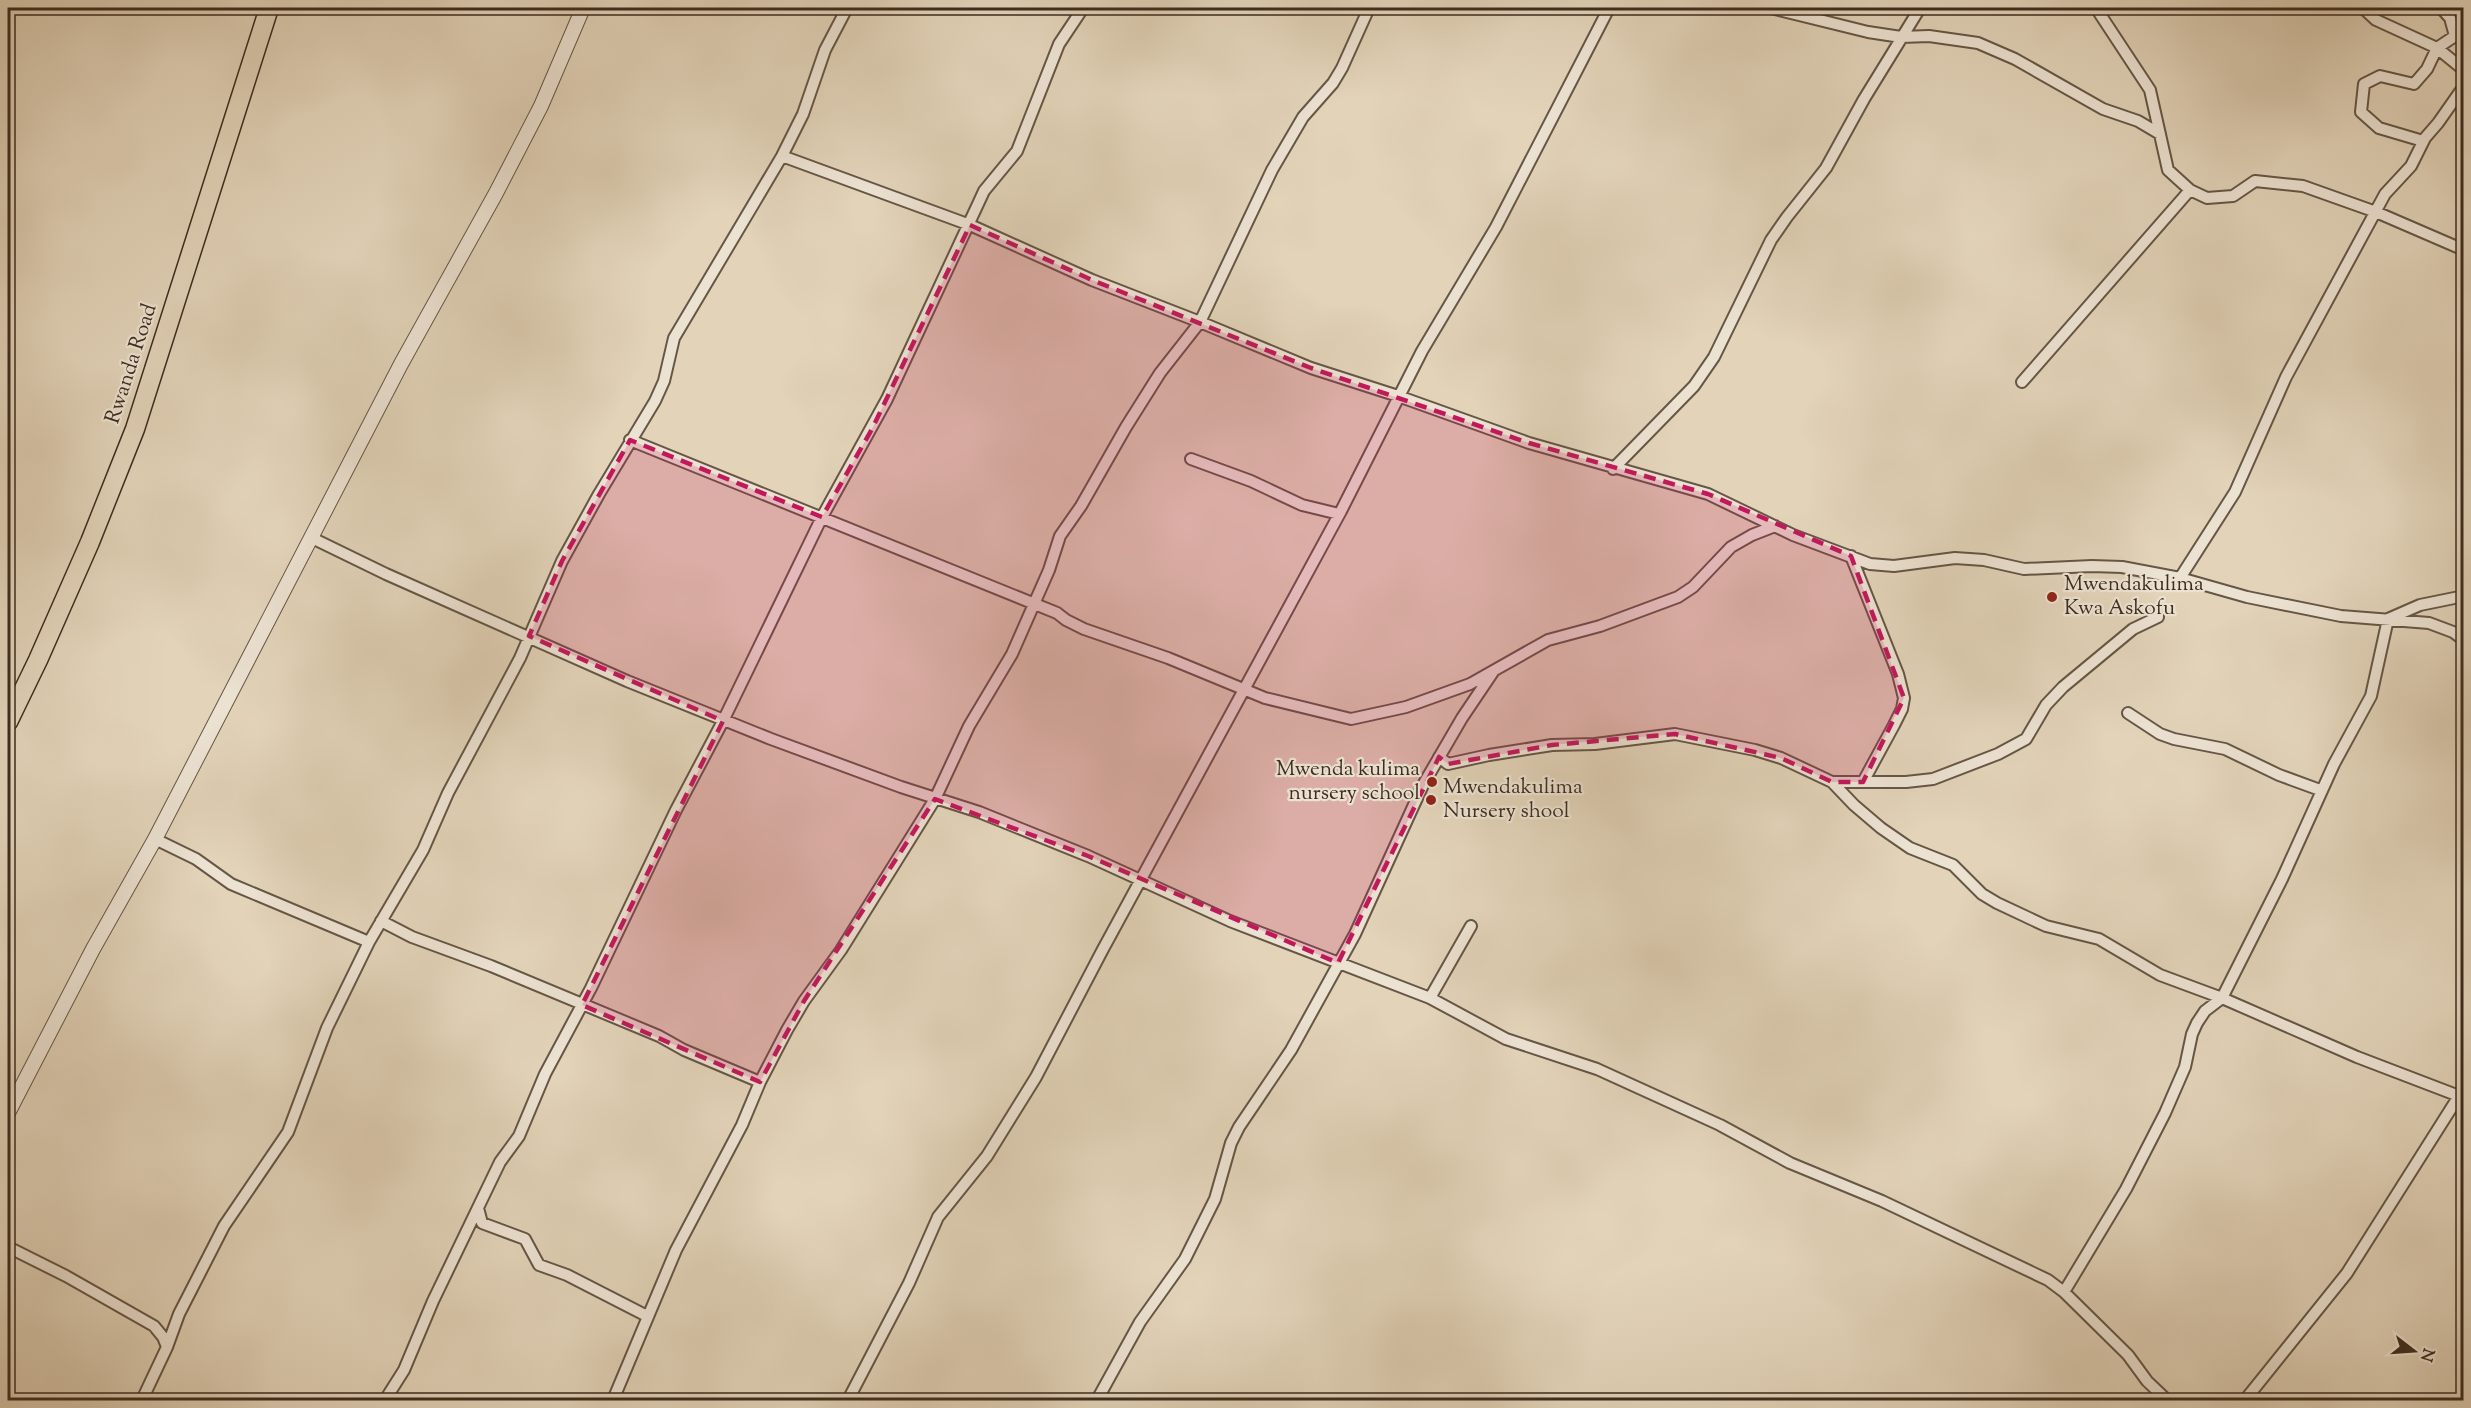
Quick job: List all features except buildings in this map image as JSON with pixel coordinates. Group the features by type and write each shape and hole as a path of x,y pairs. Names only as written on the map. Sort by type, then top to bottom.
{"highway":[{"name":"Rwanda Road","path":"8,722 90,542 135,429 269,8"}],"street":[{"path":"8,1113 312,538 401,364 496,193 536,116 583,8"},
{"path":"142,1401 167,1347 179,1314 224,1226 288,1131 319,1045 369,942 423,850 448,793 529,636 554,577 630,440 655,401 664,381 675,338 782,156 803,114 825,50 847,8"},
{"path":"385,1401 404,1370 433,1301 503,1155 519,1137 545,1074 582,1005 680,801 723,721 822,518 877,419 984,191 1017,151 1059,44 1083,8"},
{"path":"613,1401 646,1316 676,1250 742,1125 760,1082 804,1001 841,950 935,798 969,726 1012,654 1064,529 1081,506 1125,427 1160,373 1200,322 1272,170 1303,117 1333,83 1342,68 1369,8"},
{"path":"848,1401 909,1283 938,1217 1004,1132 1036,1077 1339,514 1422,351 1496,227 1610,8"},
{"path":"1771,8 1868,32 1902,37 1929,36 1978,43 2015,59 2103,109 2138,121 2160,134"},
{"path":"1613,469 1694,386 1714,357 1772,240 1786,217 1826,168 1864,99 1920,8"},
{"path":"2096,8 2150,90 2168,170 2190,190 2207,198 2233,196 2255,181 2303,186 2376,212 2463,250"},
{"path":"2363,8 2376,20 2437,48 2463,70"},
{"path":"2423,141 2379,128 2361,112 2364,84 2380,76 2414,84 2427,69 2437,48 2455,36 2450,18 2441,8"},
{"path":"2180,578 2235,492 2286,377 2385,194 2411,166 2423,141 2463,86"},
{"path":"782,156 970,225 1092,280 1311,368 1398,396 1529,443 1613,469 1676,483 1708,494 1775,526 1882,567 1955,558 1984,560 2024,569 2122,567 2180,578 2292,607 2341,616 2429,623 2453,632 2463,640"},
{"path":"2022,382 2190,190"},
{"path":"630,440 1057,613 1084,629 1168,658 1244,690 1285,704 1351,719 1406,707 1470,684 1548,640 1600,626 1678,597 1693,587 1731,547 1775,526"},
{"path":"1191,459 1302,505 1339,514"},
{"path":"312,538 577,660 723,721 979,812 1088,856 1230,921 1430,998 1506,1039 1597,1069 1720,1125 1790,1163 1882,1201 2048,1280 2064,1292 2128,1355 2147,1382 2168,1401"},
{"path":"1851,556 1898,674 1904,698 1902,709 1863,782"},
{"path":"2388,620 2420,605 2463,596"},
{"path":"1832,782 1906,782 1933,778 2016,746 2026,739 2046,705 2063,687 2126,635 2158,617"},
{"path":"2064,1292 2126,1189 2184,1070 2192,1034 2197,1023 2205,1011 2222,998 2282,879 2320,790 2371,696 2388,620"},
{"path":"1097,1401 1140,1322 1185,1259 1215,1199 1239,1127 1291,1050 1355,934 1404,824 1439,757 1495,670"},
{"path":"2128,712 2160,734 2225,749 2279,775 2320,790"},
{"path":"1439,757 1448,764 1552,745 1595,744 1675,734 1772,756 1832,782 1881,828 1910,848 1953,865 1982,894 1996,903 2046,926 2099,939 2160,975 2222,998 2366,1060 2461,1092 2347,1273 2245,1401"},
{"path":"154,839 196,859 231,884 369,942"},
{"path":"381,921 412,937 491,966 760,1082"},
{"path":"1430,998 1471,926"},
{"path":"478,1208 482,1223 525,1239 539,1265 578,1280 646,1316"},
{"path":"8,1247 66,1276 154,1326 163,1337 167,1347"}],"highlighted area":[{"path":"970,225 1092,280 1311,368 1529,443 1708,494 1851,556 1904,698 1863,782 1832,782 1781,758 1675,734 1552,745 1448,764 1439,757 1338,963 1088,856 935,799 804,1001 760,1082 582,1005 723,721 529,636 562,561 630,440 822,517 872,429"}],"place":[{"name":"Mwendakulima Kwa Askofu","path":"2052,597"},
{"name":"Mwenda kulima nursery school","path":"1432,782"},
{"name":"Mwendakulima Nursery shool","path":"1431,800"}]}
